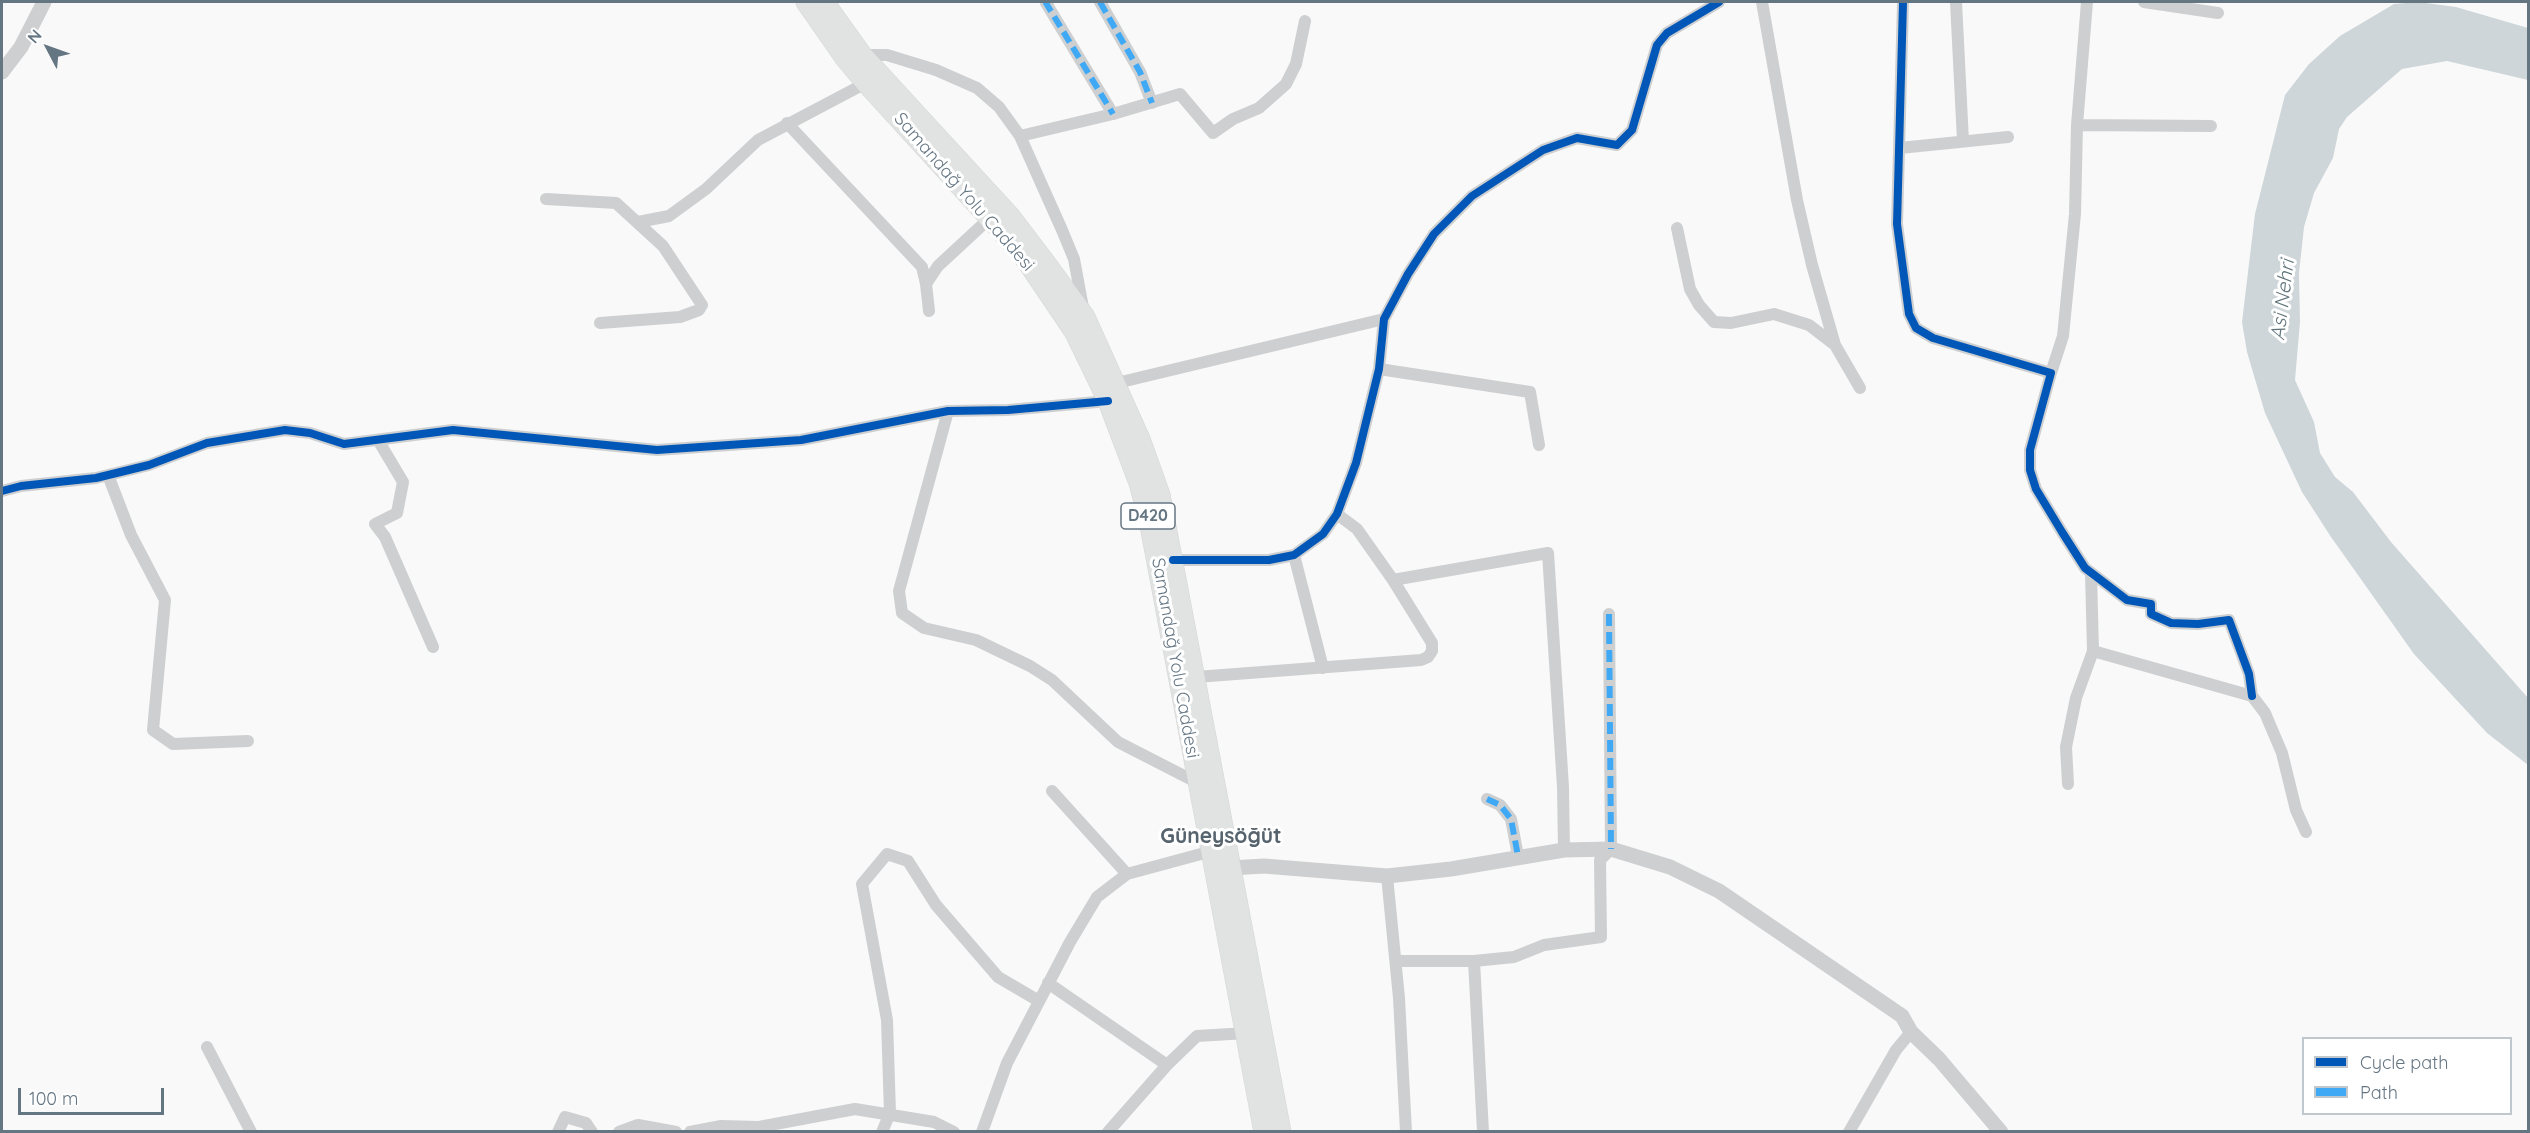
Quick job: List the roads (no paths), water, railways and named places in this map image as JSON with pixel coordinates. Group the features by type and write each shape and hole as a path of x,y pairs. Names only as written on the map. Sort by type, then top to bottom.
{"highway":[{"name":"Samandağ Yolu Caddesi","path":"806,2 845,58 991,217 1052,296 1092,365 1112,392 1160,495 1281,1131"},
{"name":"Samandağ Yolu Caddesi","path":"824,2 862,55 1010,216 1084,318 1112,392 1149,519 1264,1131"}],"street":[{"path":"2,72 21,47 44,2"},
{"path":"1048,2 1046,3 1113,114"},
{"path":"1100,2 1140,72 1152,103"},
{"path":"1173,560 1269,560 1294,555 1323,534 1337,514 1356,463 1379,369 1384,320 1408,274 1434,234 1472,196 1543,150 1577,138 1617,146 1632,130 1657,45 1667,33 1719,2"},
{"path":"1762,2 1797,200 1812,265 1835,345 1860,388"},
{"path":"1903,2 1898,224 1908,314 1916,328 1933,338 2051,373"},
{"path":"1956,2 1963,141"},
{"path":"2087,2 2077,125 2075,214 2064,336 2051,373 2030,450 2030,470 2036,489 2085,568 2091,573 2127,600 2151,604 2151,614 2172,623 2198,624 2229,620 2249,674 2252,696 2265,713 2282,753 2296,810 2306,832"},
{"path":"2144,2 2218,13"},
{"path":"1020,136 1113,114 1180,94 1213,133 1233,119 1275,98 1286,84 1296,64 1305,21"},
{"path":"862,55 887,55 936,70 977,88 999,107 1020,136 1074,259 1084,318"},
{"path":"638,222 669,216 706,189 758,140 866,83"},
{"path":"787,123 922,267 929,311"},
{"path":"2077,125 2211,126"},
{"path":"1900,148 2008,137"},
{"path":"546,200 616,203 663,246 702,306 699,310 680,317 600,323"},
{"path":"926,284 938,266 991,217"},
{"path":"1677,228 1690,288 1699,305 1714,322 1731,323 1774,314 1809,325 1835,345"},
{"path":"2,491 108,475 149,465 207,443 285,430 310,433 344,444 453,430 657,450 801,440 948,411 1008,410 1112,392 1384,320"},
{"path":"1379,369 1530,392 1539,445"},
{"path":"948,411 899,591 902,613 924,628 976,640 1030,666 1052,680 1118,742 1198,783"},
{"path":"378,440 403,482 397,513 375,524 385,537 433,647"},
{"path":"108,475 131,535 165,600 153,730 173,744 248,741"},
{"path":"1196,677 1421,660 1428,657 1432,651 1432,643 1393,580 1357,529 1337,514"},
{"path":"1393,580 1548,553 1563,787 1564,850"},
{"path":"1294,555 1323,668"},
{"path":"2068,784 2066,747 2076,698 2093,651 2091,573"},
{"path":"1395,961 1474,962 1515,957 1544,945 1601,937 1600,860 1611,849 1609,615"},
{"path":"2093,651 2252,696"},
{"path":"1052,791 1127,874"},
{"path":"1487,799 1500,805 1511,819 1518,856"},
{"path":"1230,868 1264,866 1387,876 1451,869 1564,850 1611,849 1670,867 1719,891 1902,1016 1911,1032 1939,1059 2001,1131"},
{"path":"982,1131 1007,1063 1048,983 1097,897 1127,874 1212,851"},
{"path":"882,1131 890,1113 887,1020 862,884 887,854 908,861 936,905 998,977 1039,1001"},
{"path":"1387,876 1406,1131"},
{"path":"1474,962 1483,1131"},
{"path":"1048,983 1167,1065"},
{"path":"1849,1131 1896,1050 1911,1032"},
{"path":"1108,1131 1167,1065 1197,1036 1246,1033"},
{"path":"207,1047 251,1131"},
{"path":"690,1131 721,1126 759,1127 855,1109 934,1122 954,1131"},
{"path":"558,1131 565,1117 586,1122 592,1131"},
{"path":"619,1131 638,1125 676,1131"}],"water":[{"name":"Asi Nehri","path":"2418,2 2456,7 2528,28 2528,80 2447,61 2402,69 2347,117 2339,129 2333,158 2314,193 2304,227 2299,273 2300,322 2295,380 2314,422 2320,453 2335,477 2353,492 2391,542 2528,698 2528,765 2487,733 2414,654 2331,537 2302,492 2265,413 2247,352 2242,322 2255,214 2285,95 2309,64 2340,36 2394,4"}],"district":[{"name":"Güneysöğüt","path":"1221,837"}]}
